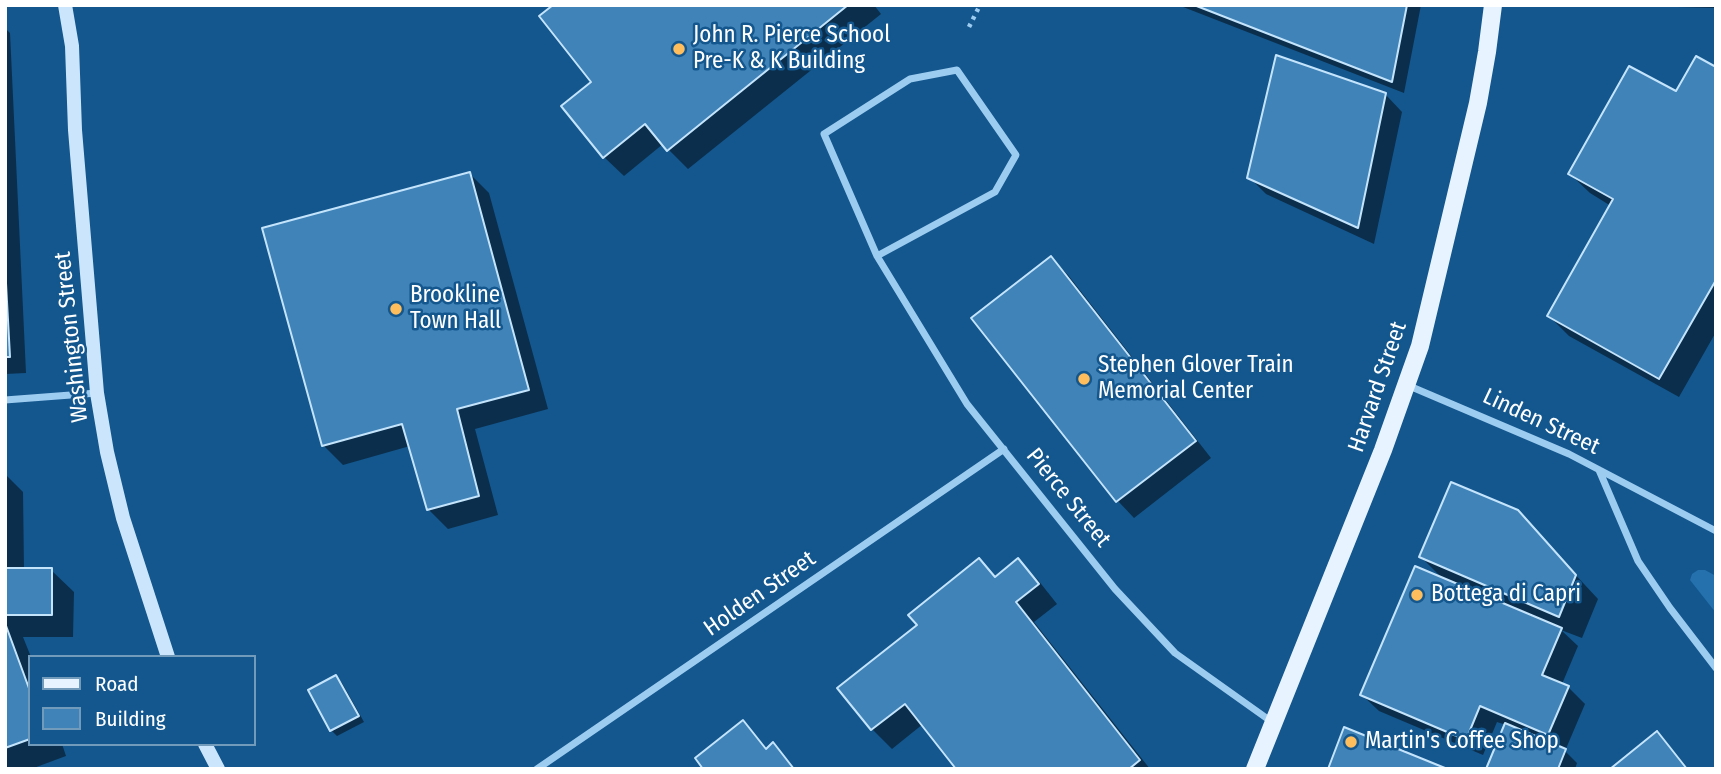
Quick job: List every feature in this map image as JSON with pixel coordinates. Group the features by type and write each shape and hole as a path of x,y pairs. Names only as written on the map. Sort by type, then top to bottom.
{"main road":[{"name":"Washington Street","path":"65,5 72,46 75,130 97,393 107,452 123,517 167,655"},
{"name":"Harvard Street","path":"1255,769 1407,385 1426,324 1478,103 1493,5"},
{"path":"206,746 218,769"}],"street":[{"name":"Pierce Street","path":"877,256 995,192 1016,155 957,70 910,79 824,134 877,256 967,404 1115,589 1175,653 1273,723"},
{"name":"Linden Street","path":"1407,385 1538,440 1598,469 1639,561 1658,591 1716,668"},
{"path":"5,400 97,393"},
{"name":"Holden Street","path":"537,769 1004,449"},
{"path":"1598,469 1716,531"}],"path":[{"path":"969,27 980,5"}],"shaded area":[{"path":"1705,570 1716,576 1716,613 1690,580 1692,574"}],"building":[{"name":"John R. Pierce School Pre-K & K Building","path":"553,5 848,5 667,151 645,124 603,158 561,106 591,82 539,16"},
{"path":"1194,5 1407,5 1392,82"},
{"path":"1276,55 1386,93 1358,228 1247,178"},
{"path":"1696,56 1716,67 1716,280 1659,379 1547,316 1613,199 1568,174 1629,66 1676,91"},
{"name":"Brookline Town Hall","path":"470,172 529,390 457,409 479,496 427,510 402,424 322,446 262,228"},
{"name":"Stephen Glover Train Memorial Center","path":"1051,256 1196,441 1116,502 971,318"},
{"path":"5,265 10,357 5,357"},
{"path":"1451,482 1518,510 1576,575 1559,617 1419,557"},
{"path":"979,558 995,577 1018,558 1039,584 1016,602 1140,760 1129,769 956,769 905,704 871,730 837,688 917,625 908,615"},
{"path":"1415,566 1562,628 1542,675 1569,686 1548,735 1480,706 1466,740 1360,695"},
{"path":"5,568 52,568 52,615 5,615"},
{"path":"5,623 28,686 28,740 5,748"},
{"path":"336,675 359,716 330,731 308,690"},
{"path":"743,720 766,749 773,742 794,769 703,769 695,758"},
{"path":"1505,723 1566,749 1558,769 1486,769"},
{"path":"1344,727 1445,768 1445,769 1328,769"},
{"path":"1657,731 1687,769 1610,769"}],"place":[{"name":"John R. Pierce School Pre-K & K Building","path":"679,49"},
{"name":"Brookline Town Hall","path":"396,309"},
{"name":"Stephen Glover Train Memorial Center","path":"1084,379"},
{"name":"Bottega di Capri","path":"1417,595"},
{"name":"Martin's Coffee Shop","path":"1351,742"}]}
